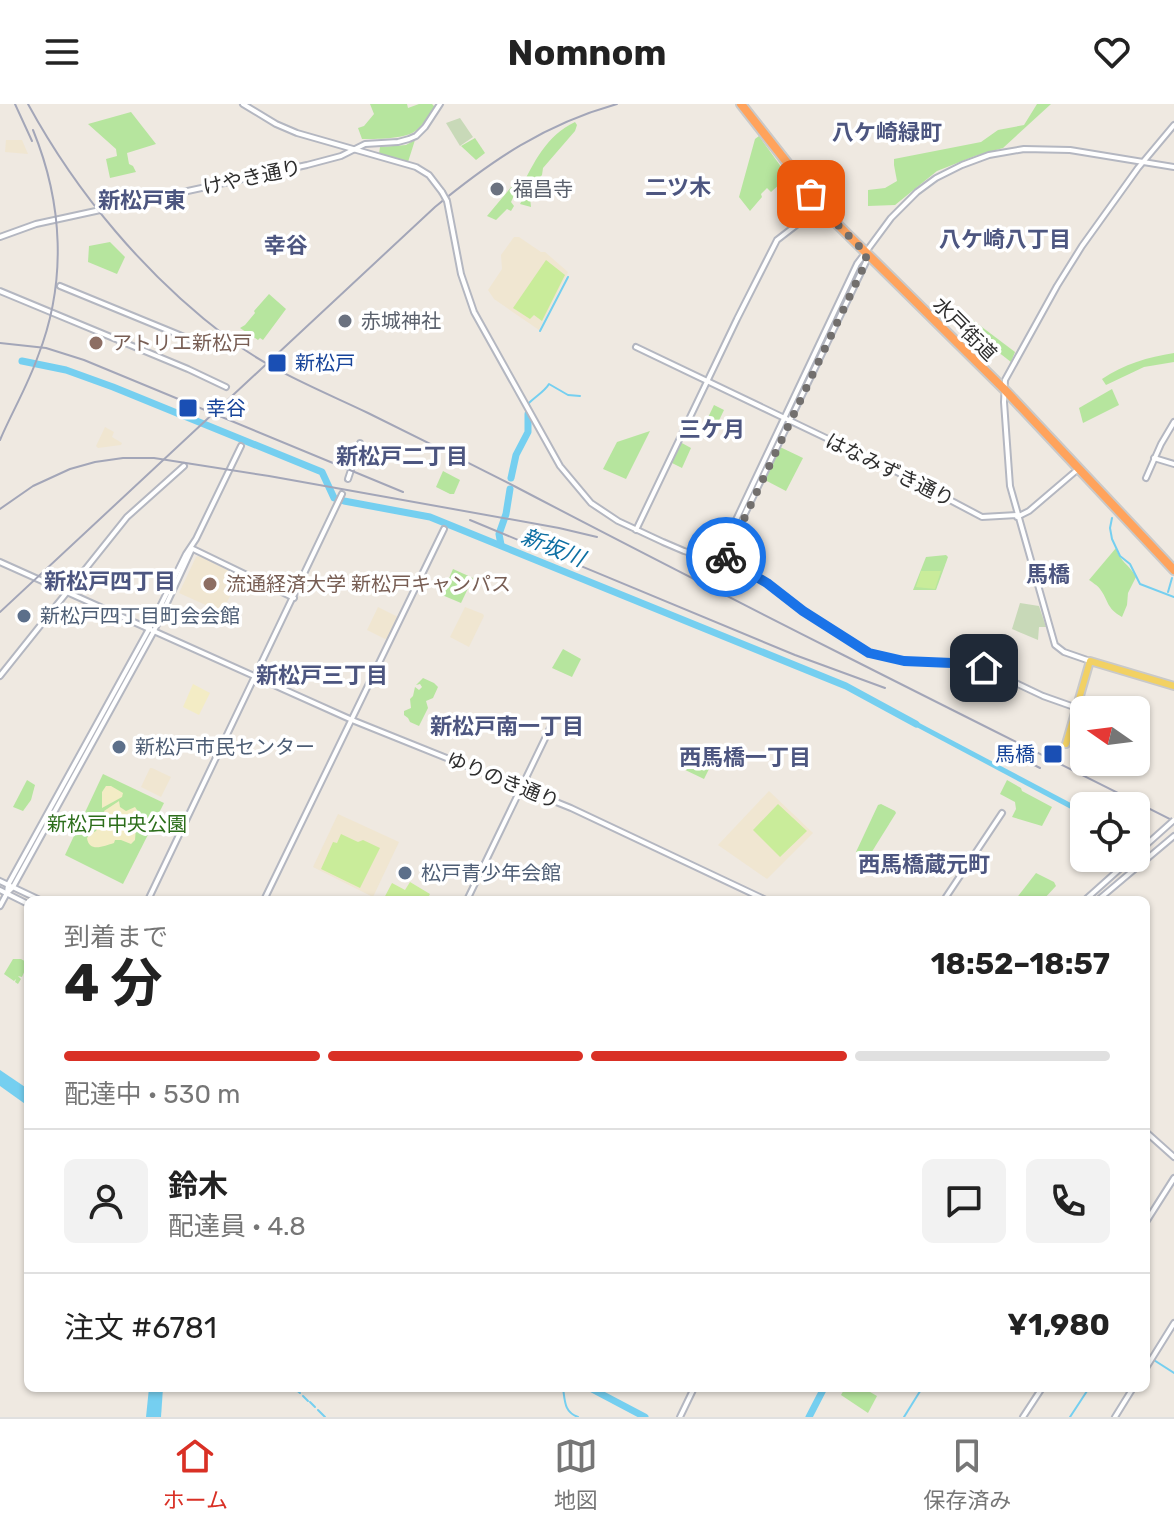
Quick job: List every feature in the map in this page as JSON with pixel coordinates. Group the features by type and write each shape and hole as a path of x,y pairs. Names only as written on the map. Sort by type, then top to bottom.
{"highway":[{"name":"水戸街道","path":"741,104 821,206 1004,389 1174,570"}],"main road":[{"path":"1080,696 1090,661 1174,686"},
{"path":"1066,744 1070,731"}],"street":[{"path":"243,104 297,133 416,167 429,175 447,201 461,274 474,312 560,466 591,503 636,530 684,551 741,568 869,653 904,661 984,668 1070,706"},
{"name":"けやき通り","path":"0,237 36,224 307,165 341,156 371,143 402,141 416,136 440,104"},
{"path":"1090,661 1064,652 1055,645 1012,496 1004,389 1006,377 1062,278 1143,162 1174,125"},
{"path":"724,562 857,264 891,218 917,192 946,173 980,158 1010,151 1048,149 1174,167"},
{"path":"636,530 777,240 821,206"},
{"path":"60,286 199,343"},
{"path":"0,291 226,387"},
{"name":"はなみずき通り","path":"636,347 914,480 982,517 1017,516"},
{"path":"717,560 787,419"},
{"path":"1146,478 1174,422"},
{"path":"348,479 360,443"},
{"path":"0,906 152,630 241,446"},
{"path":"1154,458 1174,464"},
{"path":"0,676 127,517 184,466"},
{"path":"1017,516 1029,511 1078,468"},
{"path":"150,896 342,494"},
{"path":"266,896 444,529"},
{"path":"191,548 294,598"},
{"name":"ゆりのき通り","path":"0,562 352,720 592,817 758,896"},
{"path":"469,896 553,722"},
{"path":"947,896 1002,813"},
{"path":"1150,842 1174,820"},
{"path":"1103,896 1174,836"},
{"path":"1089,896 1115,872"},
{"path":"0,881 32,896"},
{"path":"0,890 24,902"},
{"path":"1150,1136 1174,1157"},
{"path":"1150,1216 1174,1178"},
{"path":"1150,1362 1174,1323"},
{"path":"680,1417 692,1392"},
{"path":"1023,1417 1039,1392"},
{"path":"1115,1417 1131,1392"}],"shaded area":[{"path":"6,140 22,140 28,154 5,152"},
{"path":"514,237 545,252 568,272 539,330 494,299 488,290 502,269 501,255"},
{"path":"105,427 114,432 112,437 121,445 96,446"},
{"name":"流通経済大学 新松戸キャンパス","path":"199,556 240,576 224,608 219,611 179,593"},
{"path":"378,607 398,617 385,639 367,630"},
{"path":"465,607 484,616 469,647 450,637"},
{"path":"150,768 171,777 161,797 141,787"},
{"path":"769,791 813,833 767,879 718,845"},
{"path":"338,814 399,842 373,896 313,867"}],"green space":[{"path":"370,104 407,104 408,108 432,104 435,107 414,132 389,138 362,139 358,128 364,126 374,114"},
{"path":"1037,104 1051,104 1003,148 937,171 895,205 868,206 868,190 885,188 897,181 894,159 981,142 998,130 1024,125"},
{"path":"131,112 156,144 127,153 129,164 136,172 110,178 106,159 117,156 116,149 88,124"},
{"path":"460,118 473,137 460,146 446,123"},
{"path":"575,122 575,131 530,188 527,194 531,207 520,204 526,194 520,190 542,151 556,135"},
{"path":"759,136 800,193 793,199 781,183 771,192 767,188 750,211 739,197 755,139"},
{"path":"475,138 485,153 476,160 461,146"},
{"path":"415,140 408,162 379,154 380,147 406,145"},
{"path":"512,186 517,189 511,211 507,209 496,220 487,216"},
{"path":"110,242 125,257 117,274 88,262 89,246"},
{"path":"546,260 565,275 542,321 534,315 530,319 513,308"},
{"path":"269,294 286,309 263,340 258,340 240,328"},
{"path":"966,315 1015,352 1011,362 961,323"},
{"path":"1174,353 1174,362 1144,367 1106,385 1102,379 1136,362"},
{"path":"1112,389 1119,405 1083,423 1079,408"},
{"path":"714,405 724,410 712,435 702,430"},
{"path":"650,431 626,479 603,469 617,442"},
{"path":"680,442 691,448 682,468 670,462"},
{"path":"780,447 803,458 786,491 763,479"},
{"path":"443,471 460,480 454,494 436,487"},
{"path":"1116,548 1136,577 1122,617 1113,611 1100,589 1089,580"},
{"path":"926,557 948,557 936,590 913,590"},
{"path":"453,569 473,578 461,603 442,595"},
{"path":"921,571 941,571 935,589 916,587"},
{"path":"1020,603 1039,606 1046,627 1039,627 1038,640 1012,629"},
{"path":"563,649 581,659 572,677 552,668"},
{"path":"423,678 438,687 433,698 426,701 428,708 419,726 410,722 404,711 411,708 410,699 415,687 419,690 422,687 416,685"},
{"path":"687,751 712,763 704,779 679,767"},
{"name":"新松戸中央公園","path":"103,774 164,803 123,884 65,855"},
{"path":"27,780 35,785 31,800 23,811 13,807"},
{"path":"1007,780 1052,807 1042,826 1012,817 1015,802 1000,794"},
{"path":"778,804 807,831 780,857 753,830"},
{"path":"881,804 896,813 866,858 856,852"},
{"path":"341,834 380,848 360,888 321,869 333,842 337,843"},
{"path":"1036,873 1056,886 1047,896 1018,896"},
{"path":"410,882 430,894 385,896 392,883 405,890"},
{"path":"13,959 24,961 24,972 22,977 18,976 21,979 18,984 16,979 14,981 4,974"},
{"path":"843,1392 870,1392 877,1396 868,1413 841,1395"}],"sand":[{"path":"193,684 210,693 199,715 183,707"},
{"path":"106,786 123,793 122,797 102,808 102,792"},
{"path":"119,801 120,807 126,811 135,807 139,813 140,823 136,827 135,840 131,844 115,840 102,847 91,846 87,838 96,831 104,811"}],"water":[{"path":"910,718 1070,803 1070,809 907,722"},
{"path":"0,1070 24,1086 24,1103 0,1086"},
{"path":"149,1392 163,1392 161,1417 146,1417"}],"waterway":[{"path":"540,331 568,277"},
{"name":"新坂川","path":"22,361 66,370 113,387 322,472 334,498 430,517 846,686 916,724"},
{"path":"529,403 549,384 568,395 580,396"},
{"path":"511,478 516,455 528,432 528,414"},
{"path":"501,545 499,534 510,489"},
{"path":"1112,518 1112,539 1140,584 1174,597"},
{"path":"1168,592 1172,578"},
{"path":"1150,1358 1174,1373"},
{"path":"564,1392 568,1409 578,1417"},
{"path":"598,1392 645,1417"},
{"path":"809,1417 822,1392"},
{"path":"904,1417 920,1392"},
{"path":"1070,1417 1086,1392"},
{"path":"303,1396 308,1401"},
{"path":"310,1402 315,1407"},
{"path":"318,1410 325,1417"}],"railway":[{"path":"15,104 32,141"},
{"path":"28,104 68,170 116,232 198,314 261,360 1174,821"},
{"path":"0,612 435,207 520,145 566,122 617,104"},
{"path":"0,440 30,377 54,300 58,243 55,214 51,186 33,130"},
{"path":"0,343 46,348 84,360 403,492"},
{"path":"0,509 33,486 70,469 123,458 154,458 269,476 597,537"},
{"path":"470,520 795,655 885,688"},
{"path":"1003,749 1040,768"}],"way so far":[{"path":"726,557 866,262 866,253 811,194"}],"place":[{"name":"福昌寺","path":"497,189"},
{"name":"赤城神社","path":"345,321"},
{"name":"アトリエ新松戸","path":"96,343"},
{"name":"新松戸","path":"277,363"},
{"name":"幸谷","path":"188,408"},
{"name":"流通経済大学 新松戸キャンパス","path":"210,584"},
{"name":"新松戸四丁目町会会館","path":"24,616"},
{"name":"新松戸市民センター","path":"119,747"},
{"name":"馬橋","path":"1053,754"},
{"name":"松戸青少年会館","path":"405,873"}],"district":[{"name":"八ケ崎緑町","path":"887,132"},
{"name":"二ツ木","path":"678,187"},
{"name":"新松戸東","path":"142,200"},
{"name":"八ケ崎八丁目","path":"1005,239"},
{"name":"幸谷","path":"286,245"},
{"name":"三ケ月","path":"712,429"},
{"name":"新松戸二丁目","path":"402,456"},
{"name":"馬橋","path":"1048,574"},
{"name":"新松戸四丁目","path":"110,581"},
{"name":"新松戸三丁目","path":"322,675"},
{"name":"新松戸南一丁目","path":"507,726"},
{"name":"西馬橋一丁目","path":"745,757"},
{"name":"西馬橋蔵元町","path":"924,864"}],"route":[{"path":"726,557 724,562 767,583 803,611 869,653 904,661 984,668"}]}
